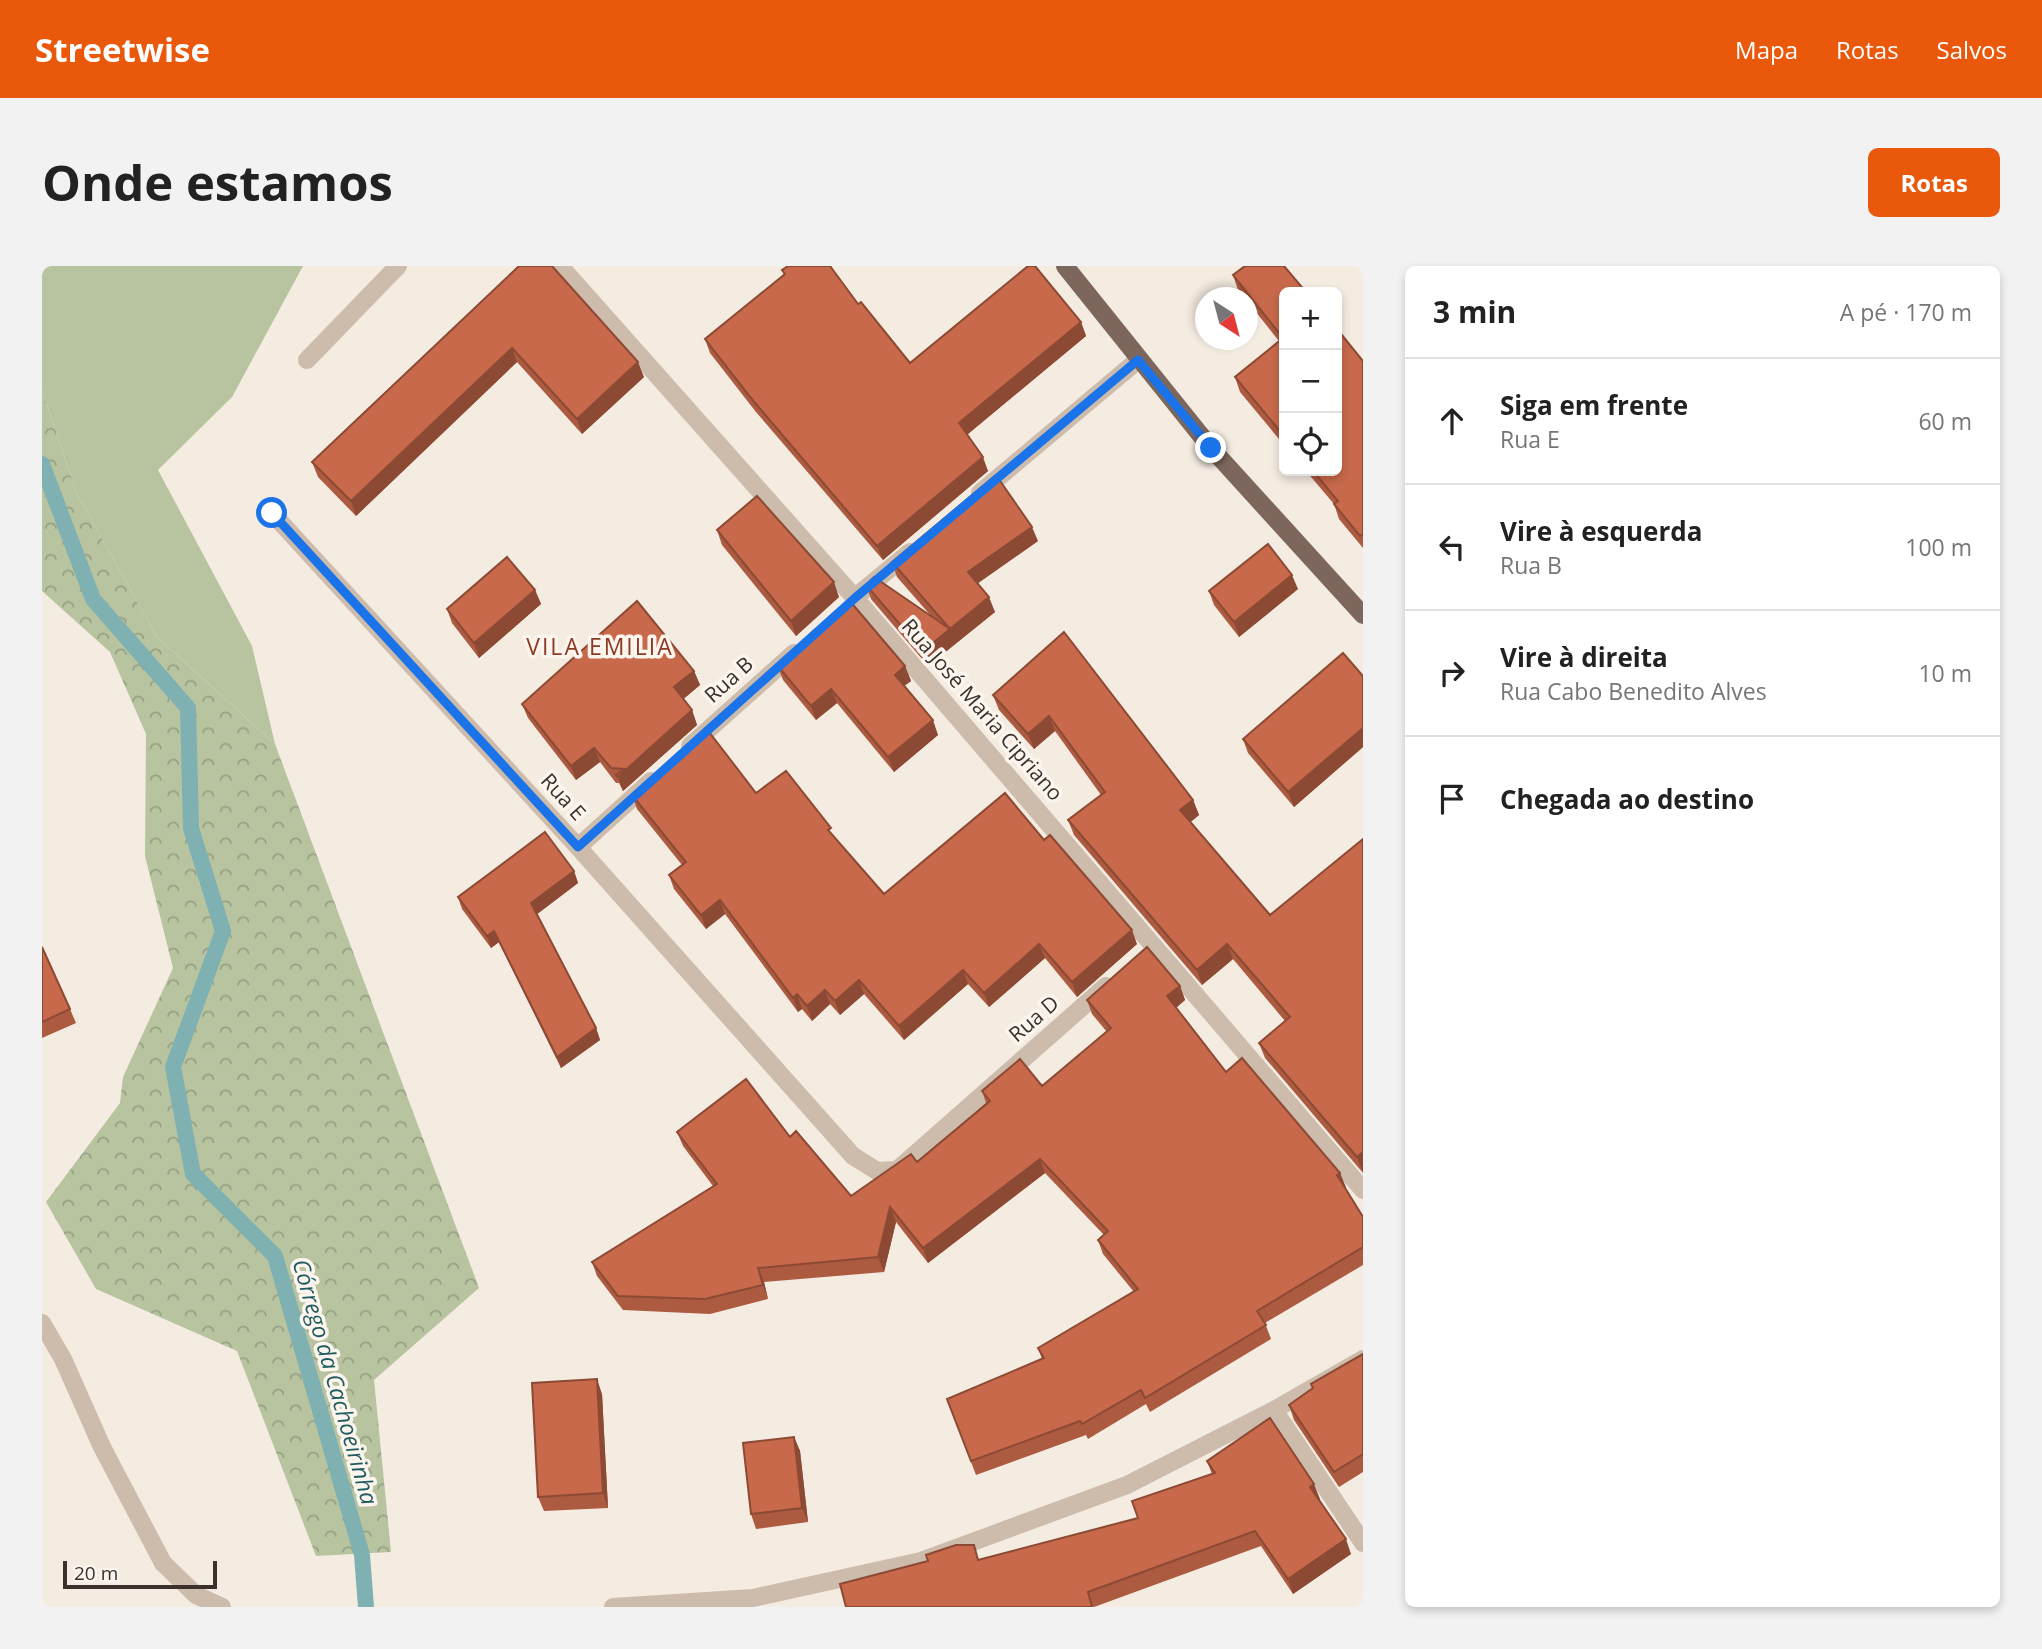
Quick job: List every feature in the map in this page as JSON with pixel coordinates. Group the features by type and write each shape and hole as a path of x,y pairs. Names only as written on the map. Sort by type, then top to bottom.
{"main road":[{"path":"1065,266 1211,448 1363,615"}],"street":[{"path":"307,360 398,266"},
{"name":"Rua José Maria Cipriano","path":"560,266 1148,949 1363,1190"},
{"path":"970,501 1138,360"},
{"name":"Rua E","path":"272,513 578,847 853,1156 877,1171"},
{"path":"850,602 929,536"},
{"name":"Rua B","path":"681,755 804,644"},
{"path":"578,847 660,773"},
{"name":"Rua D","path":"877,1171 897,1170 1122,972"},
{"path":"42,1323 62,1359 102,1447 163,1563 196,1595 222,1607"},
{"path":"613,1607 753,1598 921,1561 1127,1485 1274,1410 1363,1359"},
{"path":"1274,1410 1363,1544"}],"green space":[{"path":"42,266 303,266 232,397 158,470 252,646 275,744 157,637 77,494 42,390"},
{"path":"42,390 77,494 157,637 275,744 479,1288 374,1380 391,1552 316,1556 237,1351 96,1289 46,1202 120,1103 123,1077 173,968 145,856 146,734 110,652 42,591"}],"building":[{"path":"519,266 552,266 638,362 577,419 512,348 351,501 312,462"},
{"path":"788,266 830,266 858,304 861,302 910,363 1028,266 1035,266 1081,322 959,423 983,457 877,546 751,398 705,339 785,274 782,270"},
{"path":"1245,266 1284,266 1302,287 1279,287 1279,333 1258,306 1258,287 1243,287 1233,275"},
{"path":"1342,335 1363,361 1363,534 1360,536 1334,504 1338,501 1317,476 1342,476"},
{"path":"1279,341 1279,430 1235,377"},
{"path":"996,475 1032,527 968,572 989,597 950,629 892,562"},
{"path":"757,496 834,582 791,621 717,530"},
{"path":"1268,544 1292,575 1234,622 1209,591"},
{"path":"507,557 535,590 474,643 447,609"},
{"path":"874,577 950,629 923,651 866,585"},
{"path":"849,600 905,666 895,675 933,720 888,757 831,689 811,706 777,665 807,641 805,639"},
{"path":"637,601 694,671 674,687 692,710 618,777 616,775 624,769 611,768 594,748 571,766 522,704"},
{"path":"1064,632 1193,800 1180,810 1270,915 1363,839 1363,1152 1357,1157 1259,1043 1290,1017 1227,944 1197,970 1068,820 1105,792 1049,716 1028,734 993,695"},
{"path":"1343,653 1363,676 1363,728 1288,792 1243,739"},
{"path":"706,728 756,793 786,771 831,828 828,830 884,894 1005,793 1044,840 1050,835 1132,930 1072,982 1039,944 984,993 963,970 899,1026 859,980 835,1001 825,990 807,1006 797,994 793,998 720,900 701,915 669,875 686,862 632,795"},
{"path":"545,832 574,871 531,903 596,1028 557,1057 494,931 487,936 458,897"},
{"path":"42,947 70,1009 42,1022"},
{"path":"1147,947 1180,986 1167,996 1226,1072 1242,1058 1340,1173 1337,1175 1363,1217 1363,1247 1257,1311 1266,1325 1145,1398 1141,1390 1082,1424 1080,1421 971,1461 947,1399 1044,1358 1038,1348 1138,1289 1098,1240 1108,1231 1040,1159 923,1248 890,1207 878,1257 758,1268 763,1285 705,1299 618,1296 592,1262 717,1184 677,1132 746,1079 790,1137 796,1131 851,1196 911,1154 917,1162 990,1101 982,1091 1020,1059 1042,1086 1111,1028 1087,1000"},
{"path":"1363,1354 1363,1454 1334,1472 1289,1405 1313,1388 1311,1384"},
{"path":"597,1379 603,1493 538,1497 532,1383"},
{"path":"1270,1418 1314,1484 1310,1487 1346,1539 1288,1579 1255,1531 1088,1592 1092,1607 846,1607 840,1584 928,1561 926,1555 956,1545 974,1545 978,1560 1138,1518 1132,1501 1215,1473 1207,1461"},
{"path":"794,1437 802,1508 751,1514 743,1443"}],"waterway":[{"name":"Córrego da Cachoeirinha","path":"42,464 93,599 188,708 191,828 223,931 173,1067 193,1174 275,1256 362,1555 366,1607"}],"district":[{"name":"VILA EMILIA","path":"600,647"}],"route":[{"path":"272,513 578,847 855,598 1138,360 1211,448"}]}
